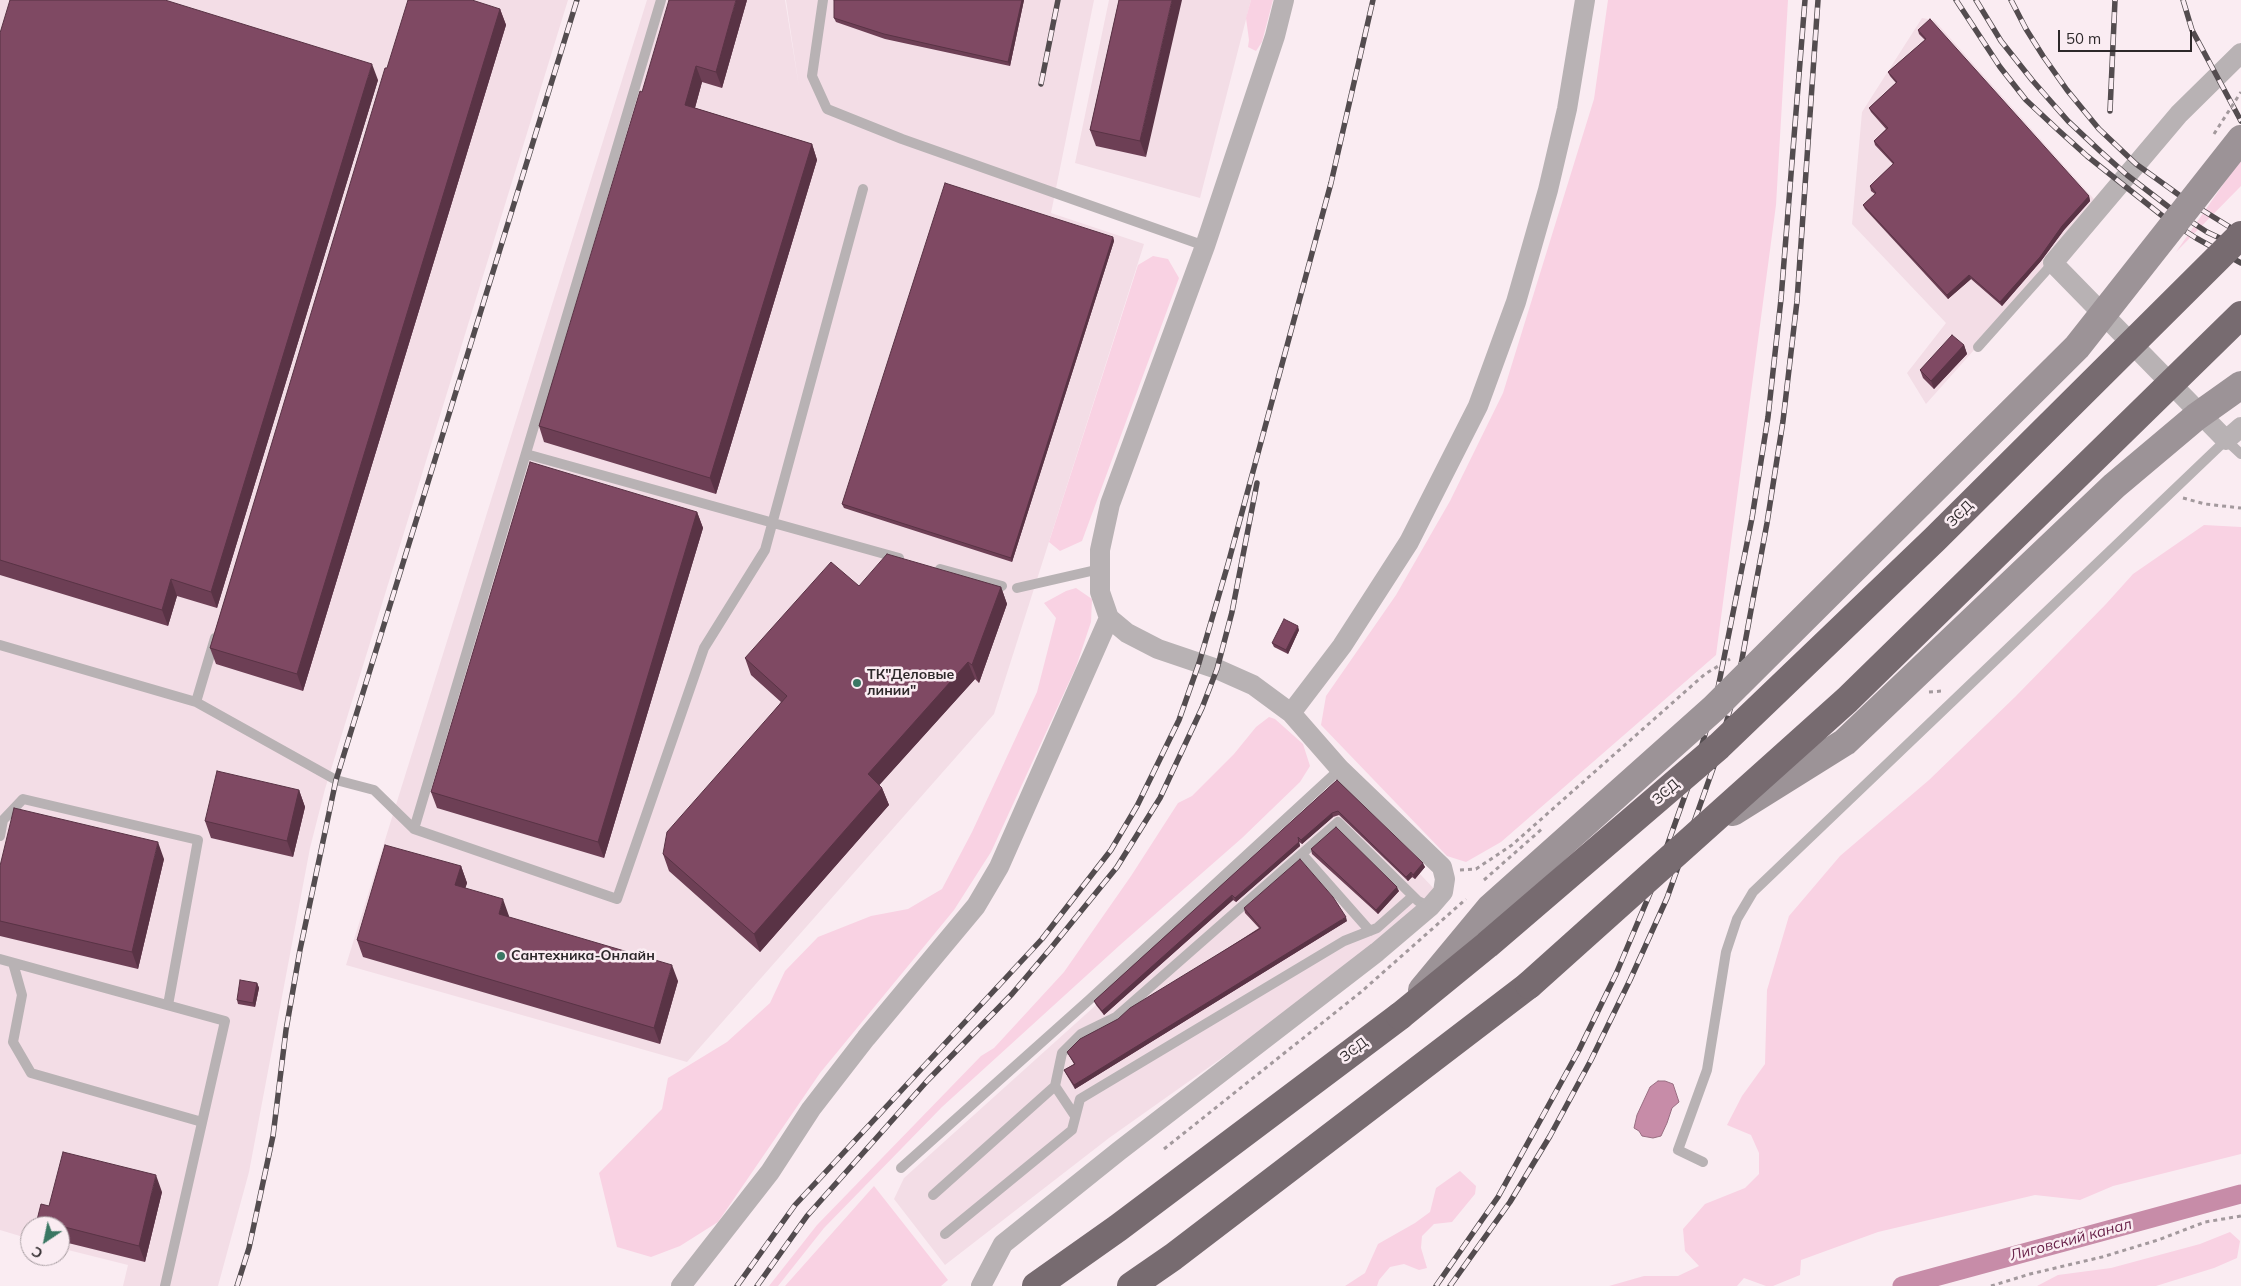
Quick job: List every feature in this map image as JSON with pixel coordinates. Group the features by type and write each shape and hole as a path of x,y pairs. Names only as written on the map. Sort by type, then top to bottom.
{"highway":[{"name":"ЗСД","path":"1036,1286 1118,1228 1400,1016 1487,945 1719,746 1935,539 2241,235"},
{"path":"1131,1286 1173,1257 1529,984 1847,700 2241,315"}],"main road":[{"path":"1400,1016 1490,908 1714,708 2076,347 2241,139"},
{"path":"1700,832 1845,742 2114,486 2196,417 2241,385"}],"street":[{"path":"981,1286 1003,1244 1119,1151 1377,952 1430,907 1443,892 1445,879 1442,867 1340,768 1291,712 1253,685 1158,649 1126,633 1109,618 1100,592 1100,550 1110,504 1205,246 1275,36 1284,0"},
{"path":"1291,712 1342,646 1409,542 1478,406 1516,302 1548,190 1567,109 1585,0"},
{"path":"2234,433 2053,263 2179,114 2241,54"},
{"path":"681,1286 770,1172 811,1109 866,1038 976,906 999,867 1109,618"}],"lane":[{"path":"414,829 661,0"},
{"path":"823,0 812,76 827,109 902,139 1205,246"},
{"path":"0,645 196,702 336,780 374,790 414,829 617,899 704,648 765,550 863,189"},
{"path":"1978,347 2053,263"},
{"path":"1703,1162 1678,1150 1707,1070 1726,952 1737,919 1753,892 2234,433 2241,454"},
{"path":"526,454 912,562"},
{"path":"930,567 1002,586"},
{"path":"1017,588 1100,569"},
{"path":"196,702 219,626"},
{"path":"901,1168 1089,1000 1340,768"},
{"path":"0,836 3,820 23,799 198,840 168,1005"},
{"path":"933,1195 1055,1086 1062,1053 1081,1034 1116,1017 1338,822 1413,896 1430,907"},
{"path":"1302,854 1370,931"},
{"path":"946,1234 1072,1130 1080,1099 1344,941 1377,928 1413,896"},
{"path":"0,959 225,1021 164,1286"},
{"path":"13,963 22,995 13,1042 31,1073 202,1122"},
{"path":"1055,1086 1075,1116"}],"path":[{"path":"2209,142 2241,92"},
{"path":"2169,495 2205,504 2241,508"},
{"path":"1729,665 1736,659"},
{"path":"1442,867 1466,871 1476,869 1512,845 1705,674"},
{"path":"1480,885 1549,823"},
{"path":"1164,1149 1361,992 1468,897"},
{"path":"1991,1286 2030,1274 2102,1257 2158,1240 2190,1226 2241,1216"}],"shaded area":[{"path":"0,0 568,0 325,789 310,848 249,1172 218,1286 123,1286 128,1265 70,1250 70,1216 20,1216 20,1236 0,1230"},
{"path":"647,0 785,0 799,87 786,0 1094,0 1051,213 1144,244 994,714 687,1062 346,965"},
{"path":"1109,0 1251,0 1200,198 1075,163"},
{"path":"1251,0 1273,0 1262,42 1256,51 1248,47 1246,18"},
{"path":"1608,0 1788,0 1776,205 1716,655 1501,842 1466,862 1447,856 1321,725 1326,696 1396,595 1450,501 1503,393 1594,99"},
{"path":"1922,18 1934,20 2101,207 1926,404 1907,373 1946,323 1852,224 1862,112"},
{"path":"2241,159 2241,186 2176,252 2229,176"},
{"path":"1153,256 1168,259 1179,278 1082,541 1060,551 1049,542 1138,265"},
{"path":"2204,525 2241,527 2241,1154 2113,1186 2080,1200 2035,1195 1878,1232 1801,1260 1800,1275 1773,1286 1766,1286 1744,1278 1737,1286 1609,1286 1644,1276 1678,1276 1699,1266 1685,1251 1683,1229 1705,1204 1745,1188 1759,1174 1759,1153 1751,1135 1727,1125 1742,1096 1765,1064 1767,990 1789,916 1840,856 1929,780 2015,697 2133,574"},
{"path":"1076,588 1092,599 1091,622 1076,667 991,852 954,910 820,1073 718,1222 680,1246 651,1257 617,1247 599,1173 662,1109 668,1078 727,1042 770,1003 785,971 818,937 871,916 908,909 942,889 972,832 1037,692 1056,618 1044,603 1066,591"},
{"path":"1269,717 1275,719 1303,744 1310,766 1300,782 1242,838 1120,945 942,1107 824,1228 778,1286 769,1286 817,1225 981,1056 994,1048 1064,972 1131,876 1178,803 1192,796 1234,754 1256,727"},
{"path":"1338,787 1438,893 1284,1014 1109,1138 945,1265 894,1199 904,1178"},
{"path":"1658,1081 1673,1084 1679,1102 1672,1108 1661,1136 1653,1138 1642,1136 1634,1128 1637,1115 1650,1087"},
{"path":"1460,1171 1476,1186 1475,1194 1452,1222 1434,1224 1422,1236 1421,1248 1427,1268 1419,1270 1404,1264 1390,1267 1379,1280 1377,1286 1345,1286 1365,1273 1378,1244 1415,1223 1430,1212 1436,1188"},
{"path":"874,1186 948,1280 941,1286 785,1286"},
{"path":"2230,1232 2240,1241 2237,1258 2214,1268 2156,1286 2037,1286 2058,1275 2111,1268 2200,1244"}],"building":[{"path":"10,0 165,0 372,64 211,592 171,579 162,610 0,560 0,33"},
{"path":"408,0 472,0 500,9 297,674 210,648 385,68 387,68"},
{"path":"669,0 736,0 716,72 696,66 685,105 812,144 710,478 539,426"},
{"path":"834,0 1022,0 1008,62 884,34 834,18"},
{"path":"1119,0 1172,0 1140,141 1090,130"},
{"path":"1930,19 2089,196 2062,226 2040,257 2000,302 1969,275 1947,295 1863,205 1876,193 1870,186 1894,163 1874,141 1888,128 1869,108 1897,82 1888,72 1926,39 1918,30"},
{"path":"945,183 1113,237 1011,558 842,504"},
{"path":"1952,335 1964,345 1931,381 1920,370"},
{"path":"530,462 697,512 598,842 431,792"},
{"path":"887,554 1001,587 972,665 968,662 868,774 882,788 754,934 663,854 667,832 787,696 745,658 831,562 859,586"},
{"path":"1284,619 1298,626 1286,650 1272,643"},
{"path":"217,771 299,790 287,841 205,821"},
{"path":"1337,780 1423,863 1413,875 1411,872 1406,877 1338,811 1332,813 1301,840 1298,837 1299,842 1235,898 1232,895 1102,1011 1094,1001"},
{"path":"14,808 158,842 132,952 0,921 0,866"},
{"path":"1336,827 1397,887 1376,910 1311,849"},
{"path":"385,845 461,866 455,885 503,899 499,914 672,965 654,1028 357,940"},
{"path":"1300,859 1333,897 1346,917 1074,1085 1064,1070 1075,1064 1067,1052 1080,1039 1118,1019 1130,1008 1261,928 1244,908"},
{"path":"240,980 257,983 253,1003 237,1000"},
{"path":"63,1152 156,1175 139,1246 70,1228 70,1216 38,1216 41,1204 49,1206"}],"waterway":[{"name":"Лиговский канал","path":"1902,1286 2241,1194"}],"railway":[{"path":"237,1286 249,1248 273,1136 286,1030 300,950 336,780 577,0"},
{"path":"1041,84 1058,0"},
{"path":"737,1286 795,1205 1042,939 1111,850 1137,806 1179,720 1199,663 1228,564 1331,183 1373,0"},
{"path":"1436,1286 1498,1197 1579,1050 1616,974 1651,891 1698,759 1718,688 1752,518 1768,417 1781,299 1805,0"},
{"path":"1450,1286 1510,1202 1550,1136 1591,1060 1667,898 1715,763 1738,681 1767,523 1783,421 1797,301 1818,0"},
{"path":"1956,0 2000,67 2026,100 2057,129 2087,156 2165,218 2241,263"},
{"path":"1976,0 2001,41 2032,80 2068,121 2100,151 2127,175 2170,208 2207,232 2241,248"},
{"path":"2011,0 2043,56 2067,90 2099,129 2136,164 2186,200 2241,234"},
{"path":"2110,111 2115,0"},
{"path":"2183,0 2192,30 2241,121"},
{"path":"757,1286 807,1216 928,1080 1012,994 1051,948 1117,867 1160,798 1202,708 1217,669 1232,612 1257,483"}],"place":[{"name":"ТК\"Деловые линии\"","path":"857,683"},
{"name":"Сантехника-Онлайн","path":"501,956"}]}
